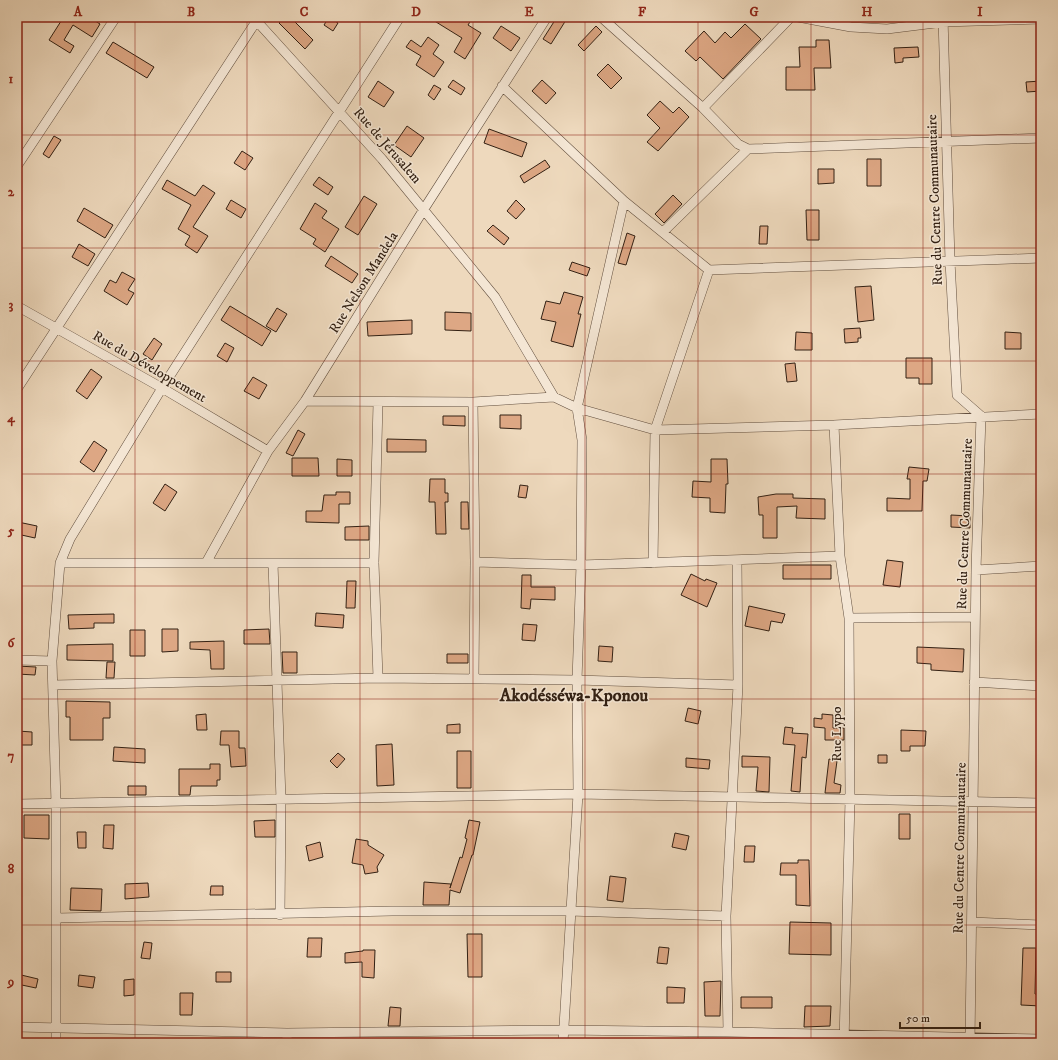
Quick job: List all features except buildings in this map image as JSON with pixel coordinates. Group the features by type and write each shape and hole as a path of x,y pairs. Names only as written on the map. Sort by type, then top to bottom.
{"street":[{"path":"17,166 116,17"},
{"path":"56,1043 56,804 52,660 60,563 70,539 162,388 400,17"},
{"name":"Rue Nelson Mandela","path":"206,563 268,451 305,402 424,209 547,17"},
{"path":"601,17 703,108 738,144 748,149 1041,138"},
{"path":"703,108 791,17"},
{"path":"798,17 852,27 887,29 943,19 1041,19"},
{"path":"17,389 256,18"},
{"name":"Rue de Jérusalem","path":"256,18 340,110 496,297 554,397"},
{"name":"Rue du Centre Communautaire","path":"943,19 950,261 957,395 981,416 975,617 971,1040"},
{"path":"502,86 624,201 709,270 1041,258"},
{"path":"663,232 748,149"},
{"path":"563,1043 569,911 578,794 577,680 581,565 582,440 577,408 624,201"},
{"path":"653,564 655,430 709,270"},
{"name":"Rue du Développement","path":"17,306 162,388 268,451"},
{"path":"305,402 473,402 554,397 577,408 655,430 834,425 1041,414"},
{"path":"473,402 475,562 474,678"},
{"path":"378,403 374,563 378,678"},
{"name":"Rue Lypo","path":"834,425 840,556 849,618 850,799 844,1038"},
{"path":"475,562 581,565 653,564 840,556"},
{"path":"728,1032 726,916 738,685 737,560"},
{"path":"60,563 374,563"},
{"path":"273,563 281,800 280,915"},
{"path":"976,570 1041,566"},
{"path":"849,618 975,617"},
{"path":"17,660 52,660"},
{"path":"53,685 378,678 474,678 738,685"},
{"path":"974,682 1041,686"},
{"path":"17,804 578,794 1041,803"},
{"path":"57,918 280,915 400,911 569,911 726,916"},
{"path":"972,922 1041,925"},
{"path":"17,1027 287,1033 564,1030 728,1032 844,1038 971,1040 1041,1039"},
{"path":"287,1033 287,1043"}],"district":[{"name":"Akodésséwa-Kponou","path":"574,695"}]}
